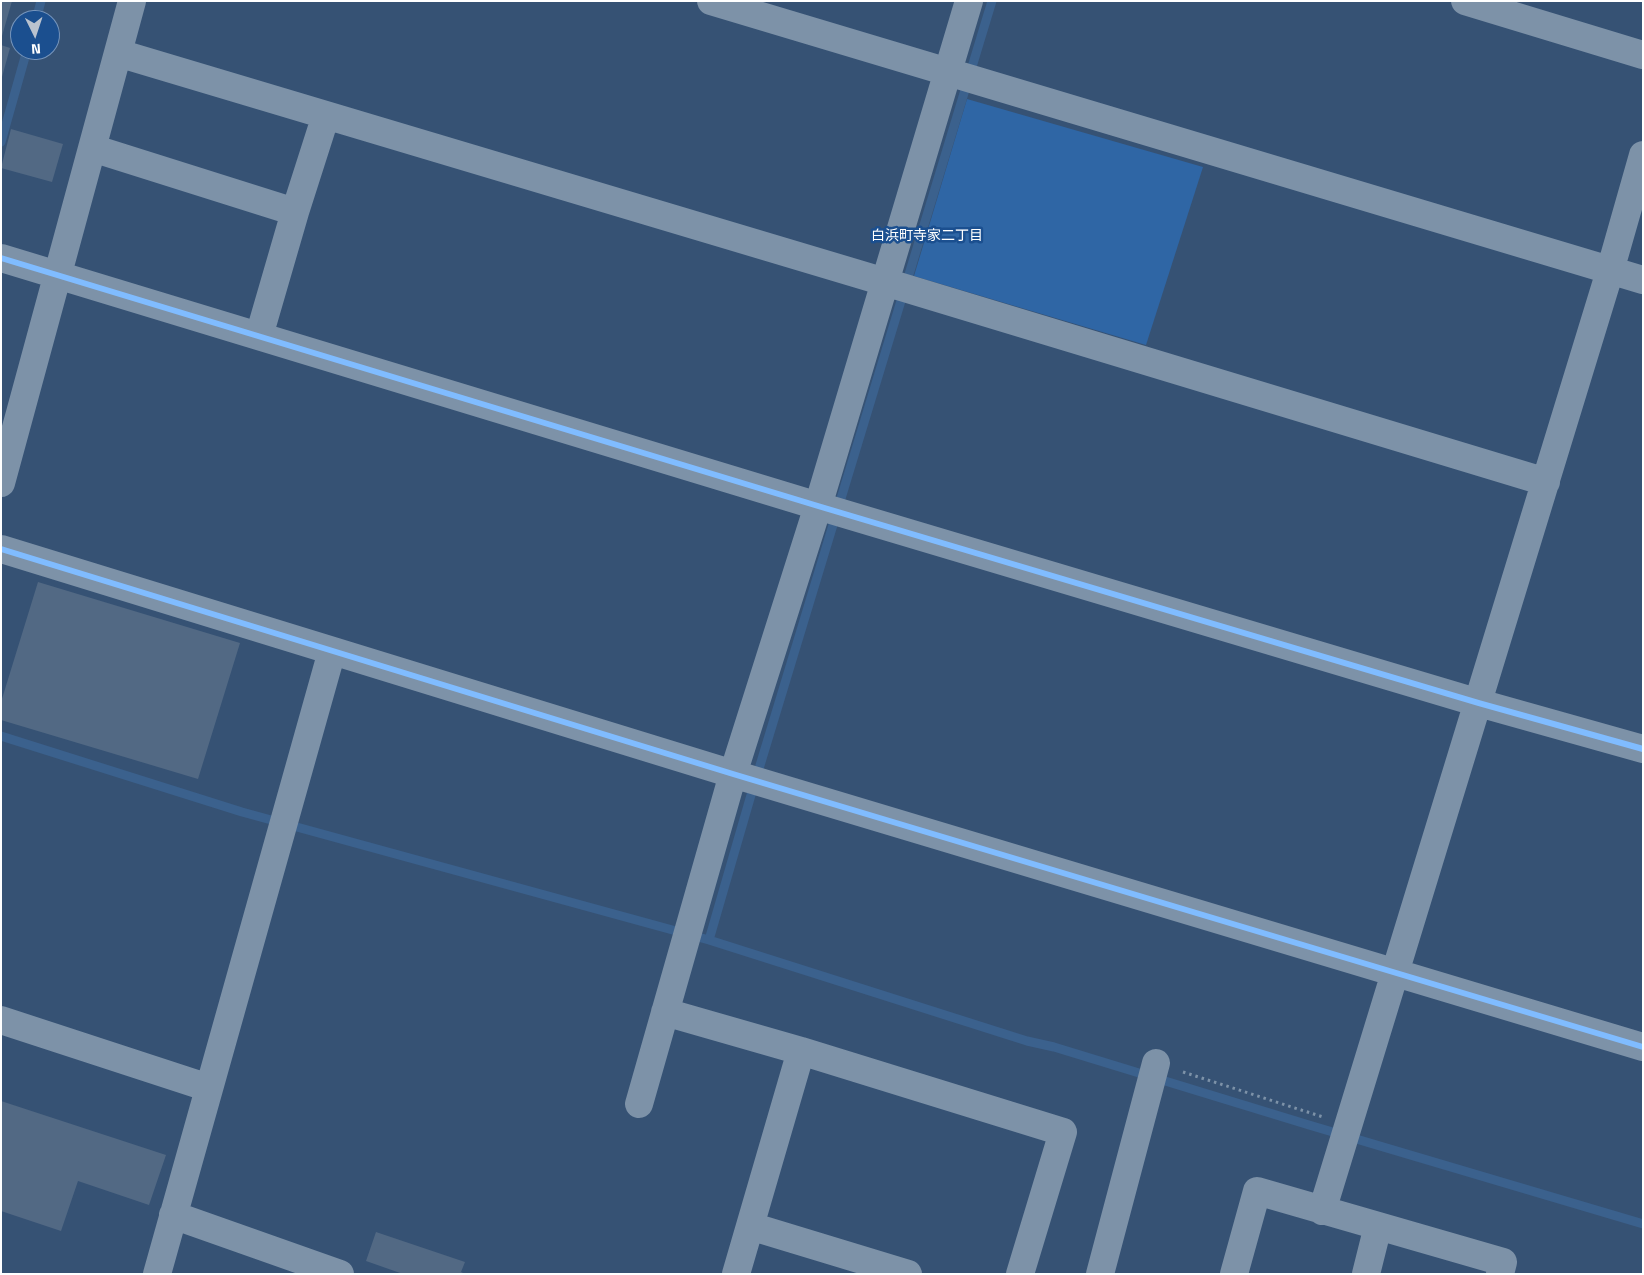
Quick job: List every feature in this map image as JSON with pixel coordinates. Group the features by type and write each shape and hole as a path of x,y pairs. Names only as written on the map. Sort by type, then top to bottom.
{"street":[{"path":"1,483 132,1"},
{"path":"711,1 1643,280"},
{"path":"639,1104 733,774 818,506 969,1"},
{"path":"1465,1 1643,55"},
{"path":"118,53 886,282 1546,482"},
{"path":"259,336 294,212 326,114"},
{"path":"92,148 294,212"},
{"path":"1322,1210 1479,703 1610,271 1643,155"},
{"path":"1,258 818,506 1479,703 1643,749"},
{"path":"1,549 733,774 1643,1047"},
{"path":"157,1274 332,651"},
{"path":"665,1012 801,1051 1063,1132 1020,1274"},
{"path":"1,1020 209,1088"},
{"path":"736,1274 801,1051"},
{"path":"1100,1274 1156,1063"},
{"path":"1234,1274 1257,1191 1503,1262 1500,1274"},
{"path":"173,1215 340,1274"},
{"path":"750,1226 908,1274"},
{"path":"1366,1274 1378,1226"}],"path":[{"path":"1156,1063 1348,1125"}],"shaded area":[{"path":"967,99 1203,167 1146,345 914,276"}],"building":[{"path":"1,1 12,1 2,36 1,36"},
{"path":"1,45 10,48 1,77"},
{"path":"11,129 63,144 52,182 1,168"},
{"path":"38,582 240,643 198,779 1,720 1,702"},
{"path":"1,1101 166,1155 149,1205 78,1181 61,1231 1,1211"},
{"path":"376,1232 465,1262 461,1272 465,1274 403,1274 366,1261"}],"waterway":[{"path":"39,10 41,1"},
{"path":"709,940 751,795 992,1"},
{"path":"1,142 24,60"},
{"path":"1,736 242,812 709,940 1027,1041 1054,1047 1643,1224"}],"cycle path":[{"path":"1,258 818,506 1479,703 1643,749"},
{"path":"1,549 733,774 1643,1047"}],"district":[{"name":"白浜町寺家二丁目","path":"927,237"}]}
